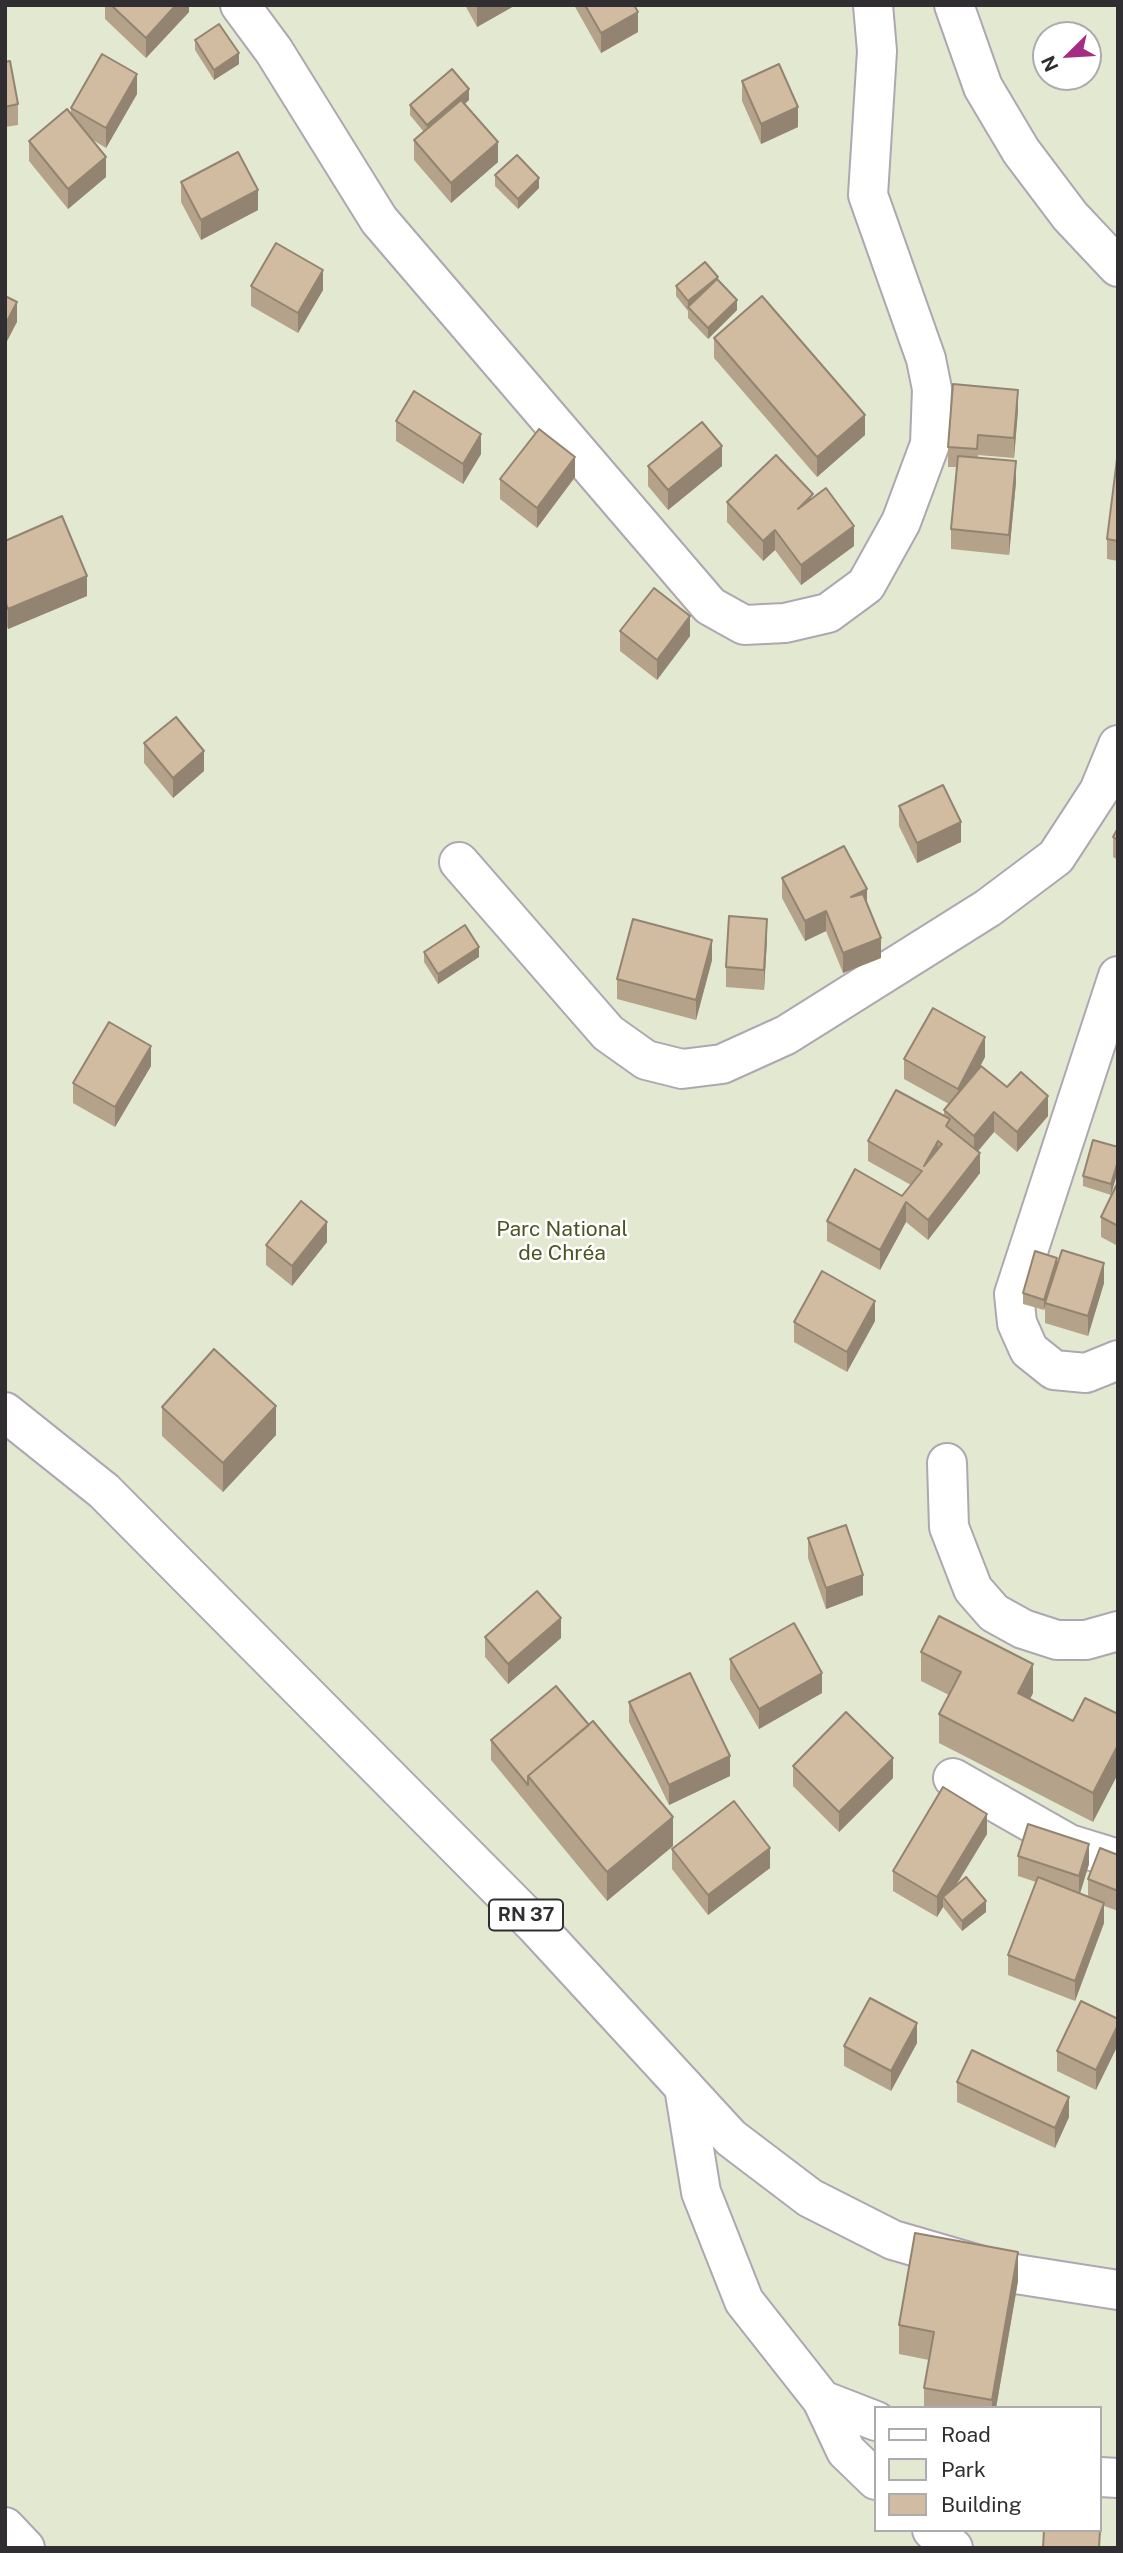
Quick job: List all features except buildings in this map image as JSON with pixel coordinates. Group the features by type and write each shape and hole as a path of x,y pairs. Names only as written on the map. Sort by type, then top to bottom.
{"street":[{"path":"240,5 269,43 379,220 710,606 744,625 785,623 828,613 866,586 901,523 930,444 932,388 926,359 868,195 877,51 873,5"},
{"path":"261,5 269,43"},
{"path":"954,5 983,87 1021,151 1070,216 1118,267"},
{"path":"459,862 608,1034 646,1060 682,1069 722,1064 786,1035 988,908 1056,857 1100,791 1118,745"},
{"path":"1118,976 1014,1294 1017,1322 1029,1350 1054,1370 1086,1373 1118,1360"},
{"name":"RN 37","path":"5,1412 104,1490 536,1925 731,2138 810,2198 893,2239 1003,2272 1118,2290"},
{"path":"947,1463 949,1527 973,1590 994,1613 1023,1629 1057,1640 1086,1640 1118,1631"},
{"path":"953,1778 1069,1844 1118,1859"},
{"path":"684,2087 701,2192 744,2301 822,2400 846,2451 874,2478"},
{"path":"822,2400 874,2420"},
{"path":"5,2527 25,2548"},
{"path":"934,2532 953,2548"}],"green space":[{"name":"Parc National de Chréa","path":"5,5 1118,5 1118,2548 5,2548"}]}
